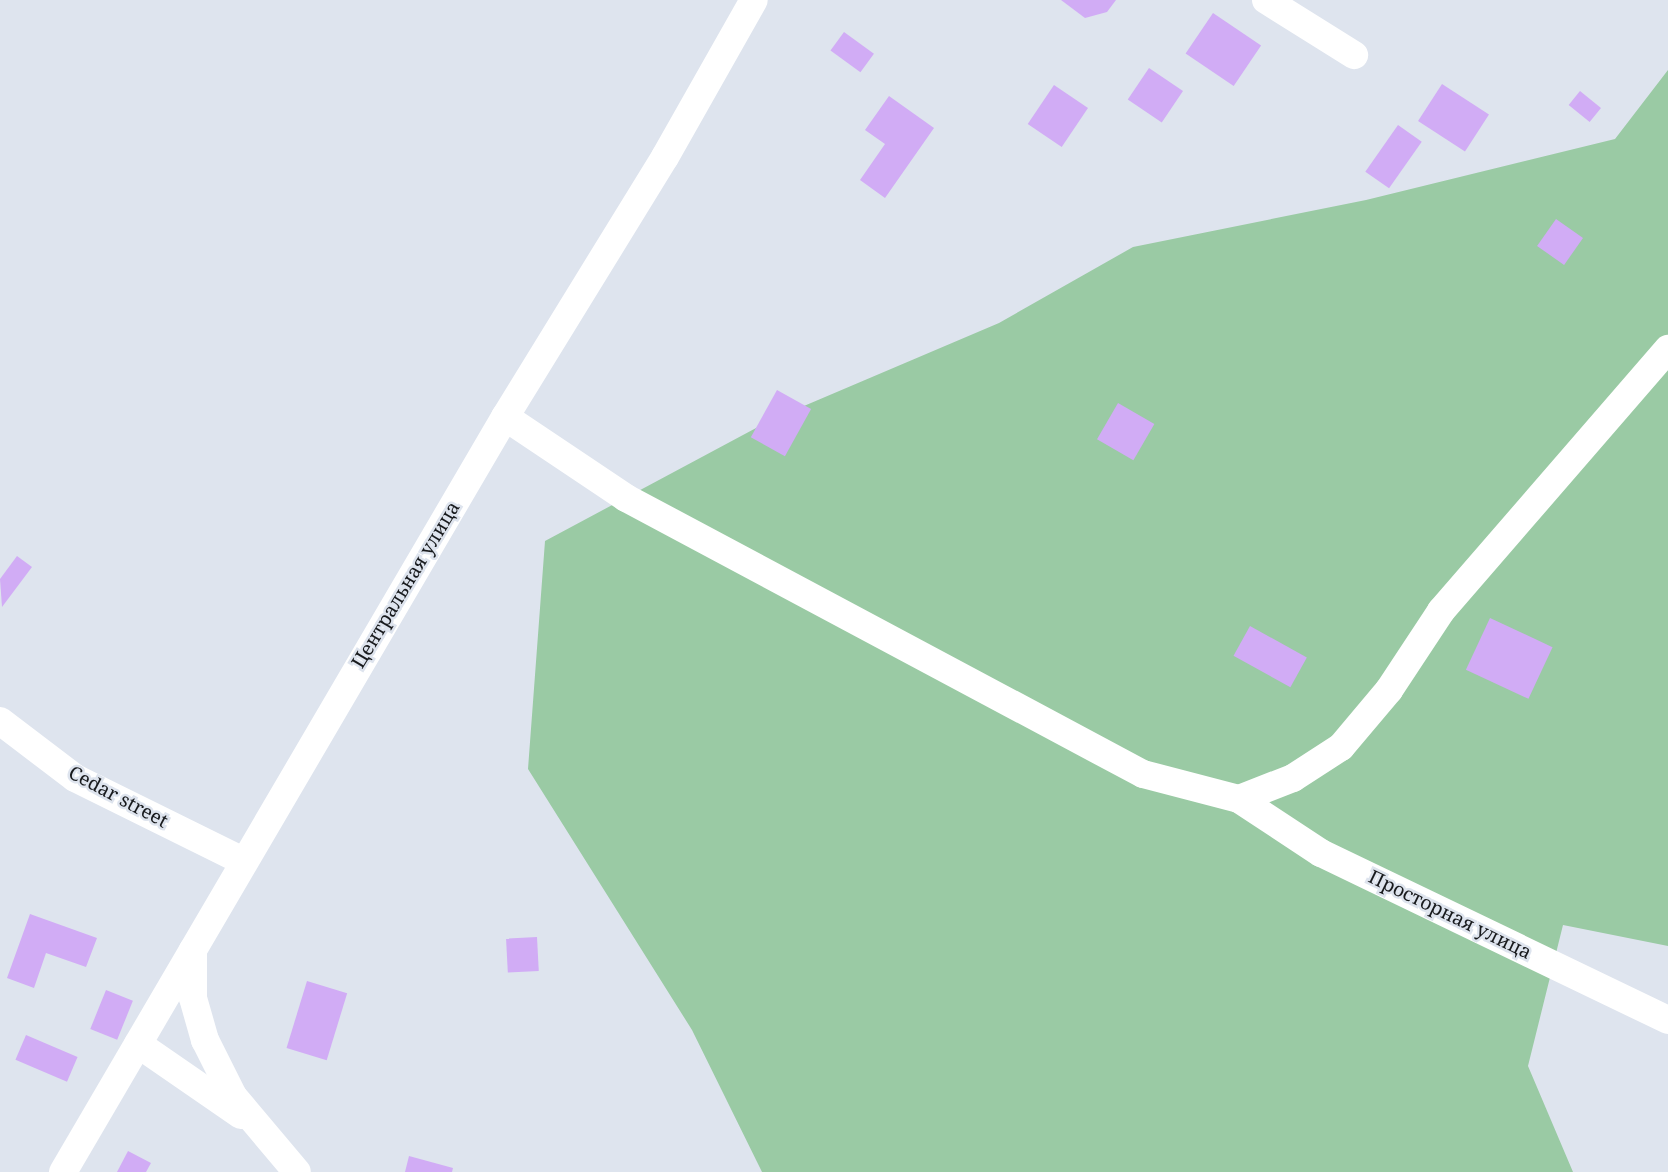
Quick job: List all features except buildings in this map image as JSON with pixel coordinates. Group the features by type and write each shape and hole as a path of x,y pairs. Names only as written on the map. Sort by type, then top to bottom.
{"street":[{"name":"Центральная улица","path":"63,1172 505,417 665,157 754,0"},
{"path":"1266,0 1354,55"},
{"path":"1239,799 1305,772 1341,747 1389,690 1441,611 1668,349"},
{"name":"Просторная улица","path":"505,417 626,498 1143,774 1239,799 1321,853 1668,1020"},
{"name":"Cedar street","path":"0,721 75,778 243,861"},
{"path":"193,950 197,1020 233,1096 296,1172"},
{"path":"138,1044 255,1124"}],"green space":[{"path":"1668,70 1668,946 1563,925 1528,1066 1573,1172 762,1172 692,1030 528,769 545,541 771,420 999,323 1133,247 1366,200 1615,139"}]}
